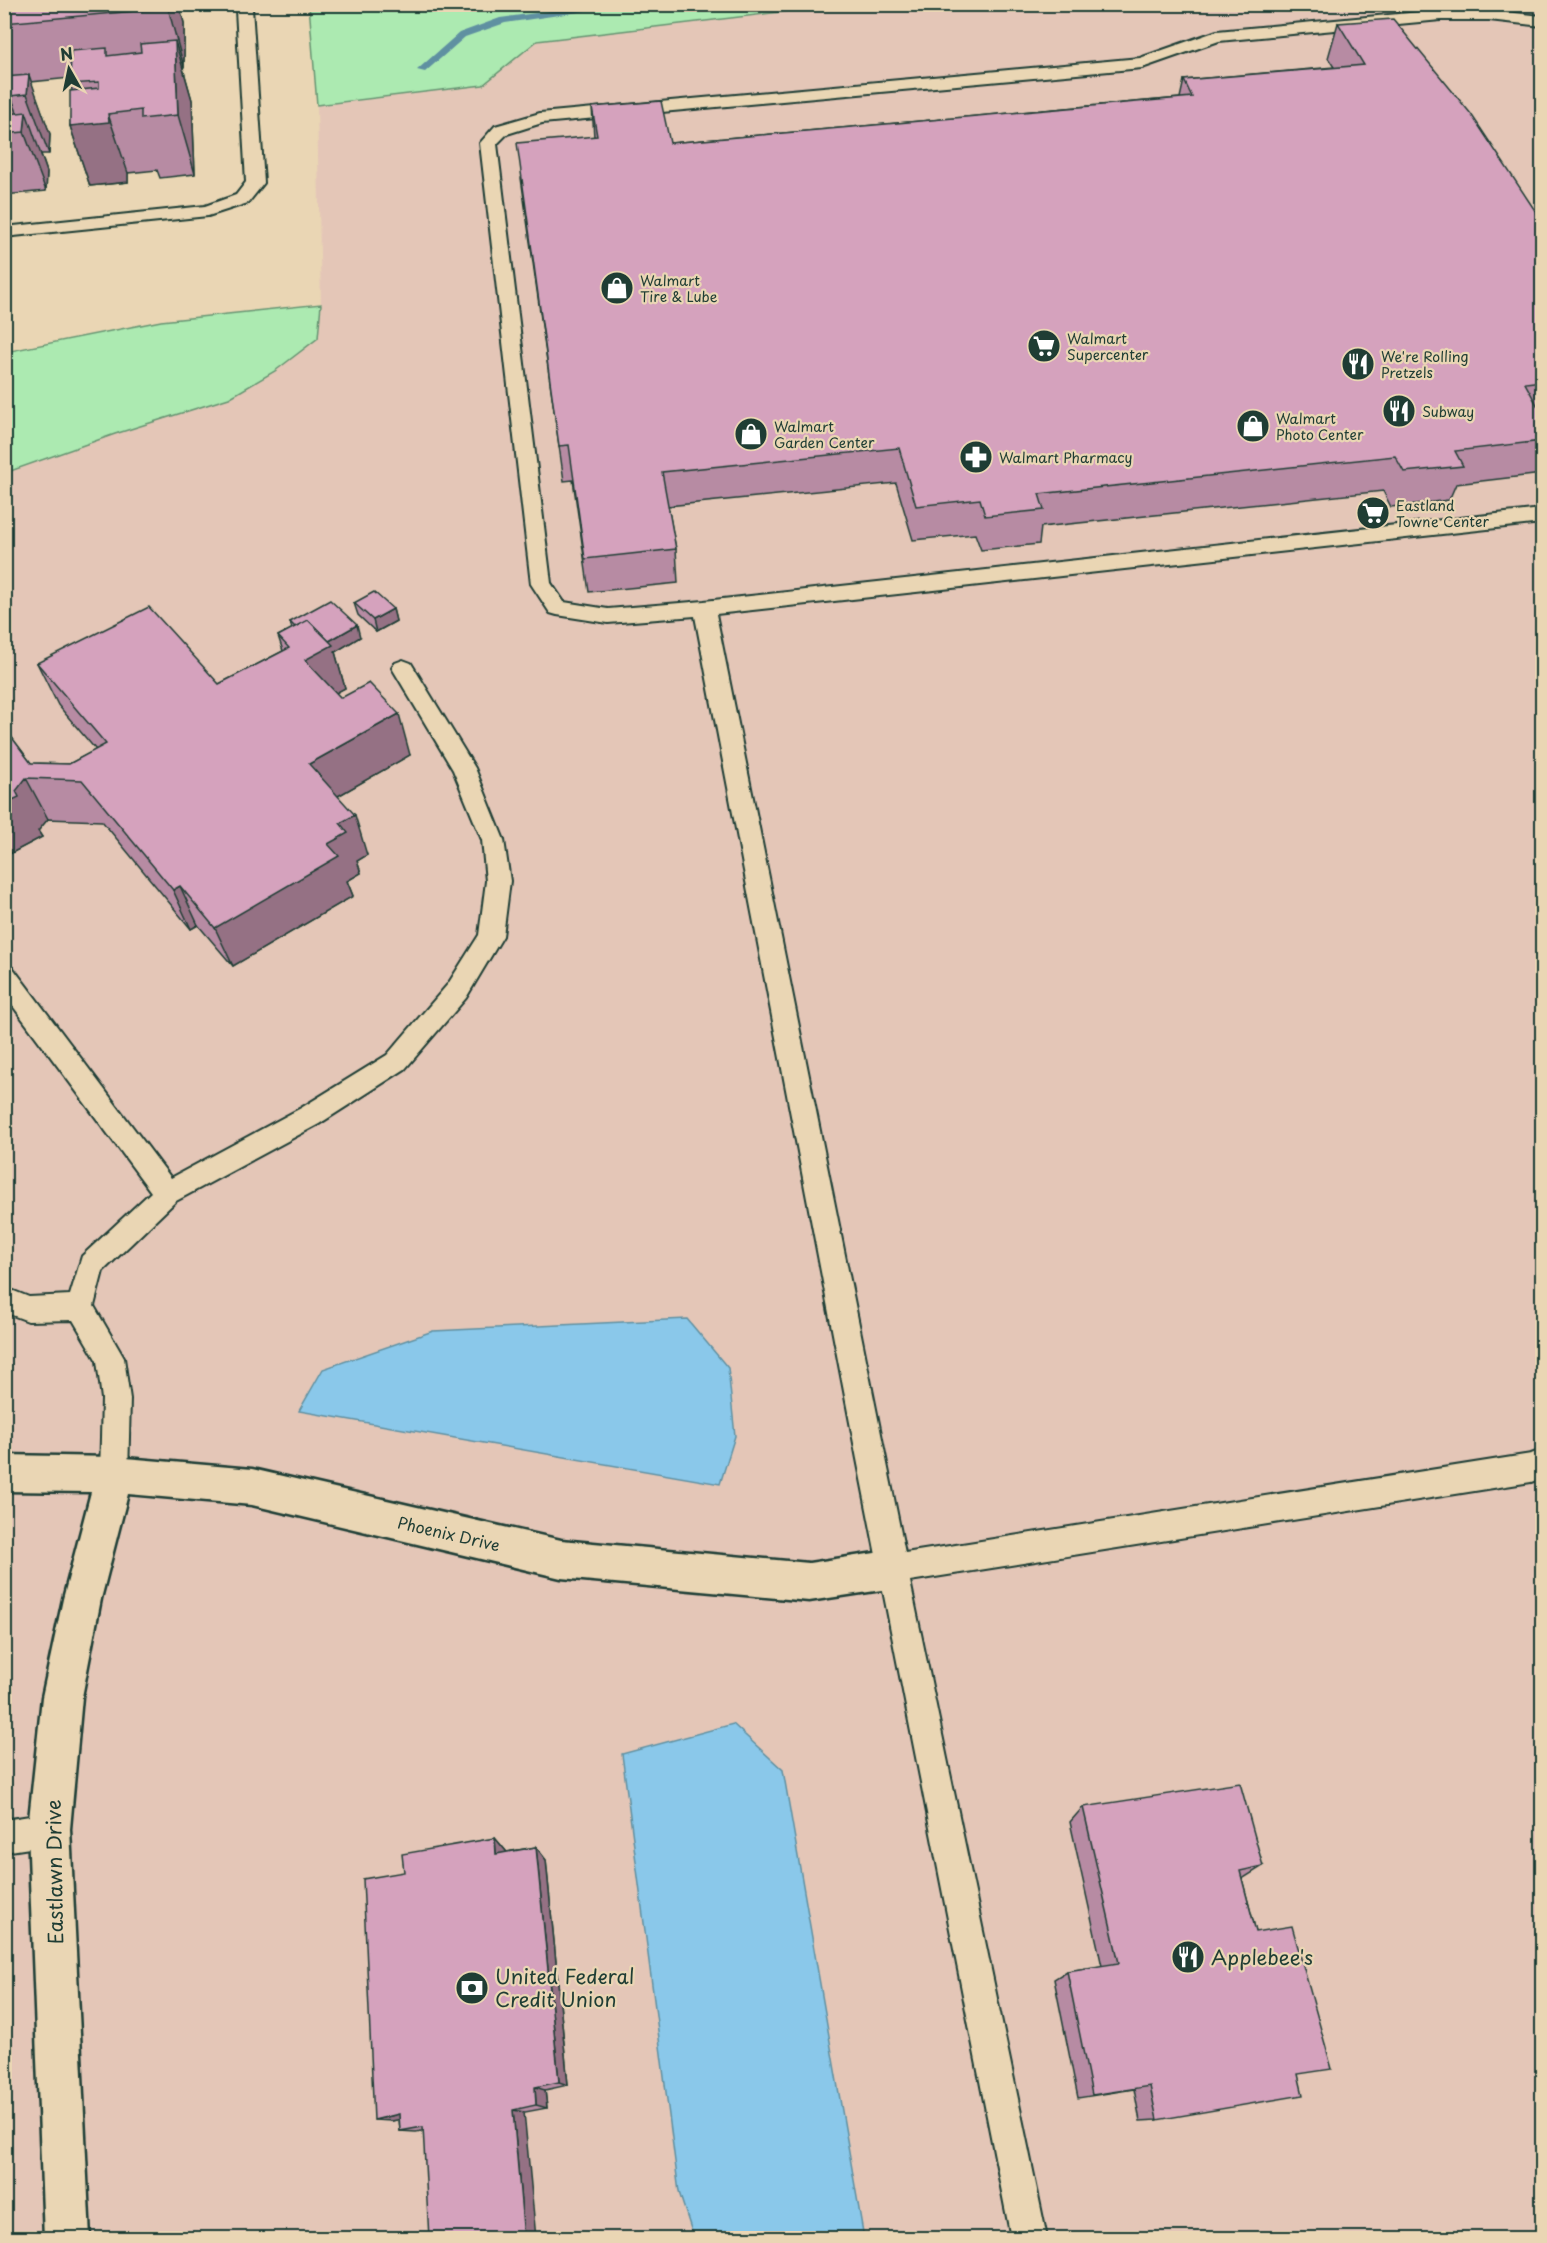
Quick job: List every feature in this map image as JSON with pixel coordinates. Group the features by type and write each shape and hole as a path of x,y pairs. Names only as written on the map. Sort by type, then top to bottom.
{"street":[{"name":"Phoenix Drive","path":"4,1473 114,1475 252,1487 561,1559 809,1582 895,1569"},
{"name":"Eastlawn Drive","path":"66,2238 63,2107 50,1829 62,1697 82,1599 114,1475"}],"lane":[{"path":"4,232 208,211 242,199 255,183 244,8 239,4"},
{"path":"1542,21 1489,15 1441,15 1216,36 1142,63 540,118 501,130 488,143 541,584 557,608 608,616 704,608 1542,516"},
{"path":"704,608 871,1459 1029,2238"},
{"path":"114,1475 116,1399 111,1358 80,1307 91,1265 167,1193 310,1116 396,1062 457,991 491,936 498,880 493,840 464,768 403,668"},
{"path":"4,975 167,1193"},
{"path":"4,1299 28,1310 80,1307"},
{"path":"895,1569 1531,1468 1542,1464"},
{"path":"4,1836 50,1829"}],"shaded area":[{"path":"840,5 1542,5 1542,2238 5,2238 4,473 115,434 318,338 321,304 317,105 483,85 537,41"}],"green space":[{"path":"309,4 840,5 537,41 483,85 317,105"},
{"path":"321,304 318,338 275,371 229,398 115,434 5,473 5,352 161,321"}],"water":[{"path":"687,1319 728,1368 735,1436 720,1484 299,1411 323,1369 433,1331"},
{"path":"733,1724 783,1770 864,2238 694,2238 679,2192 622,1754"}],"building":[{"path":"4,4 168,4 168,8 4,23"},
{"name":"Walmart Supercenter","path":"1393,19 1471,114 1542,221 1542,381 1525,383 1542,414 1542,441 1455,451 1463,466 1404,472 1395,456 1039,494 1044,510 985,516 980,499 916,506 899,448 662,472 676,549 585,559 569,445 559,446 517,143 597,136 592,107 661,101 670,143 1192,97 1184,80 1364,65 1338,23"},
{"path":"175,41 178,115 141,119 141,110 108,114 109,122 70,126 70,91 99,88 99,82 70,84 71,51 107,48 107,56 141,52 140,44"},
{"path":"29,75 27,94 11,96 9,114 26,112 24,132 4,134 4,77"},
{"path":"374,592 393,609 373,620 354,603"},
{"path":"330,600 357,625 329,641 308,620 295,627 290,622"},
{"path":"149,607 219,684 289,648 278,636 308,620 333,645 305,660 341,698 369,683 399,714 309,764 355,815 340,823 348,833 328,844 339,856 215,928 180,886 173,890 82,780 26,778 16,791 19,797 4,804 4,727 31,763 69,764 106,744 37,663"},
{"name":"Applebee's","path":"1240,1783 1263,1866 1240,1871 1256,1932 1292,1926 1332,2069 1298,2074 1303,2095 1157,2120 1150,2086 1092,2095 1067,1971 1119,1963 1083,1807"},
{"name":"United Federal Credit Union","path":"495,1838 496,1854 536,1847 559,2082 535,2087 536,2105 513,2110 524,2238 429,2238 423,2127 400,2131 399,2114 374,2120 363,1879 404,1872 402,1854"}],"waterway":[{"path":"422,70 462,35 503,20 629,4"}],"place":[{"name":"Walmart Tire & Lube","path":"617,288"},
{"name":"Walmart Supercenter","path":"1044,346"},
{"name":"We're Rolling Pretzels","path":"1358,364"},
{"name":"Subway","path":"1399,411"},
{"name":"Walmart Photo Center","path":"1253,426"},
{"name":"Walmart Garden Center","path":"751,434"},
{"name":"Walmart Pharmacy","path":"976,457"},
{"name":"Eastland Towne Center","path":"1373,513"},
{"name":"Applebee's","path":"1188,1957"},
{"name":"United Federal Credit Union","path":"472,1988"}]}
